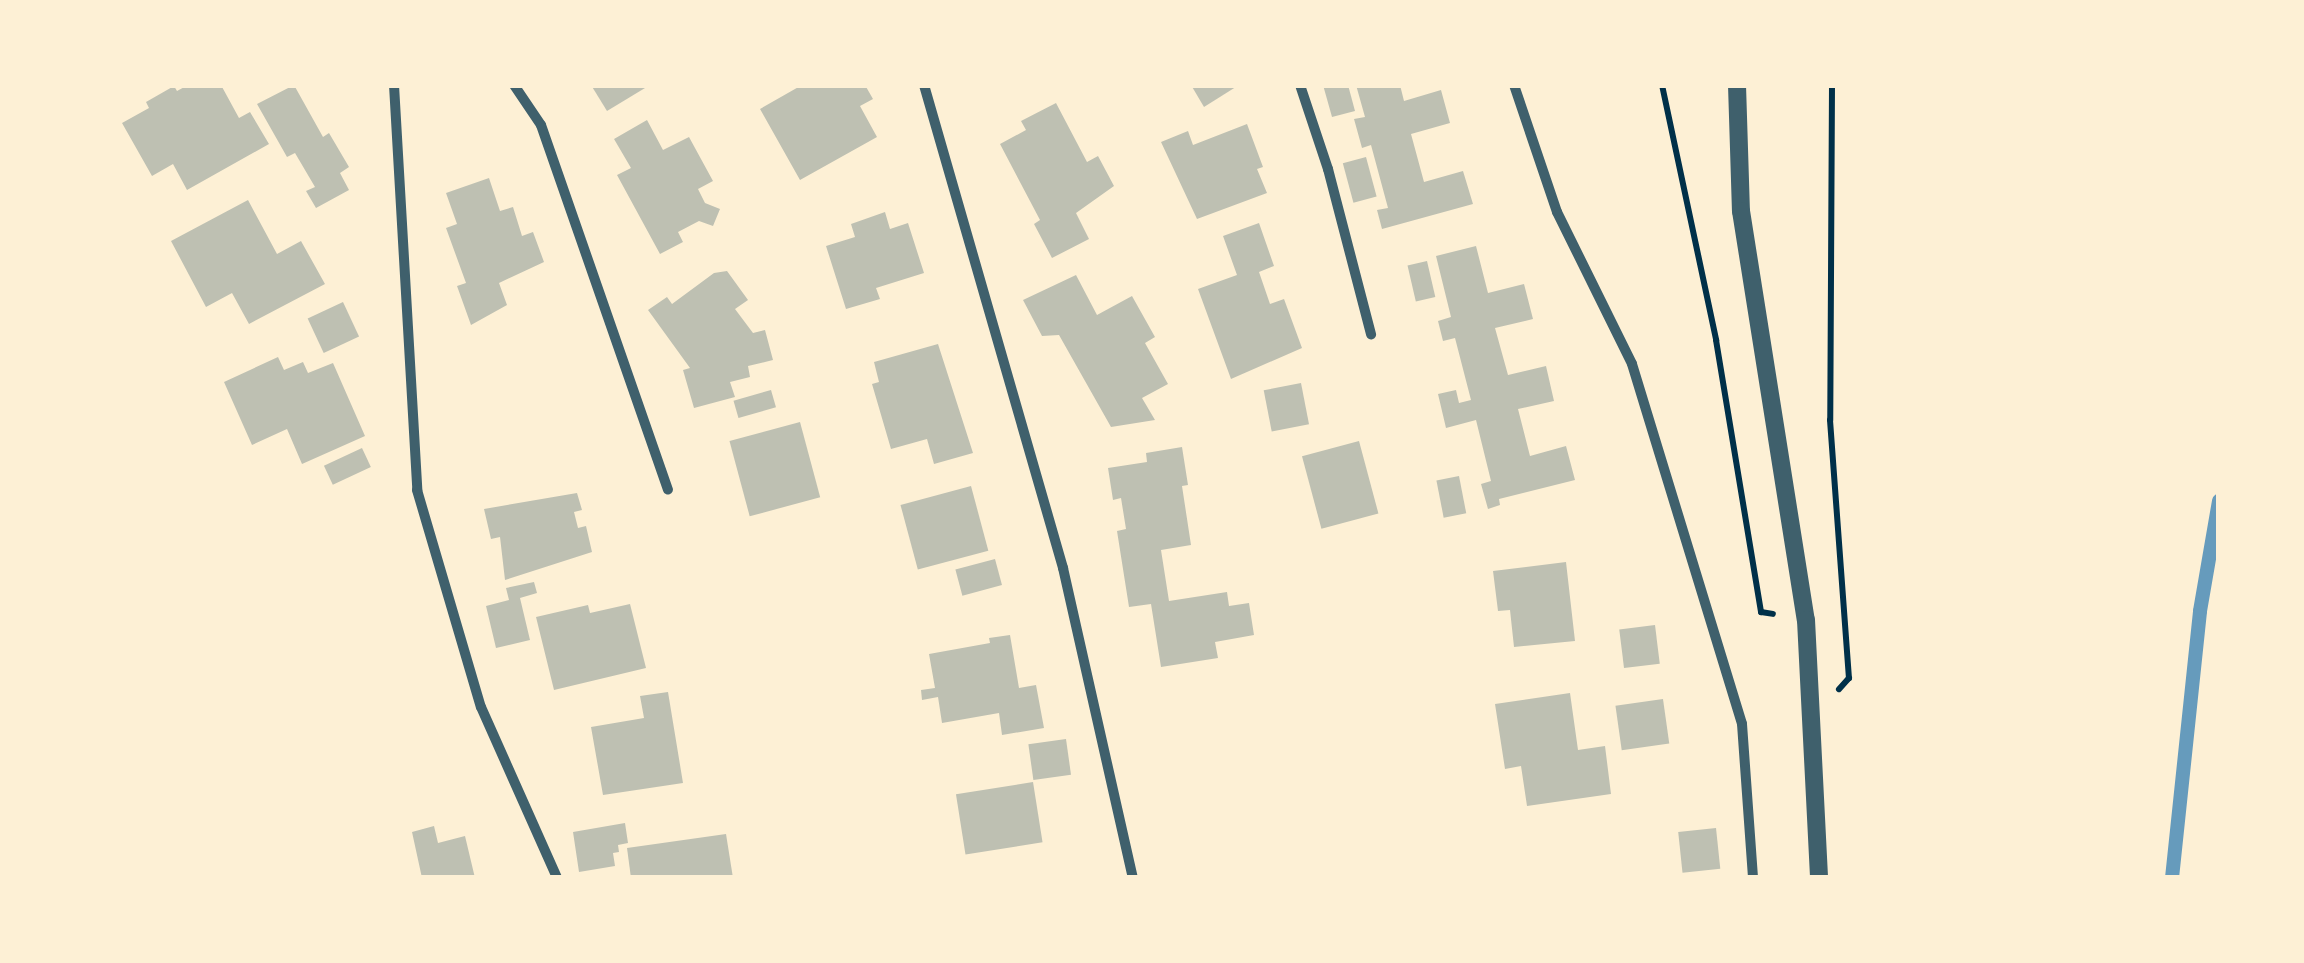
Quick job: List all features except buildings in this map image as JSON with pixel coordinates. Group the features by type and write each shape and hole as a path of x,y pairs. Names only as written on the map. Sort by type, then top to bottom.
{"street":[{"path":"394,85 417,490 482,707 557,878"},
{"path":"514,85 541,125 668,489"},
{"path":"924,85 1063,568 1132,878"},
{"path":"1300,85 1328,169 1370,334"},
{"path":"1514,85 1557,212 1632,364 1742,724 1752,878"},
{"path":"1737,85 1741,212 1806,620 1819,878"}],"path":[{"path":"1662,85 1716,340 1762,612 1806,620"},
{"path":"1812,722 1849,678 1830,420 1832,85"}],"waterway":[{"path":"2172,878 2200,611 2219,501"}]}
